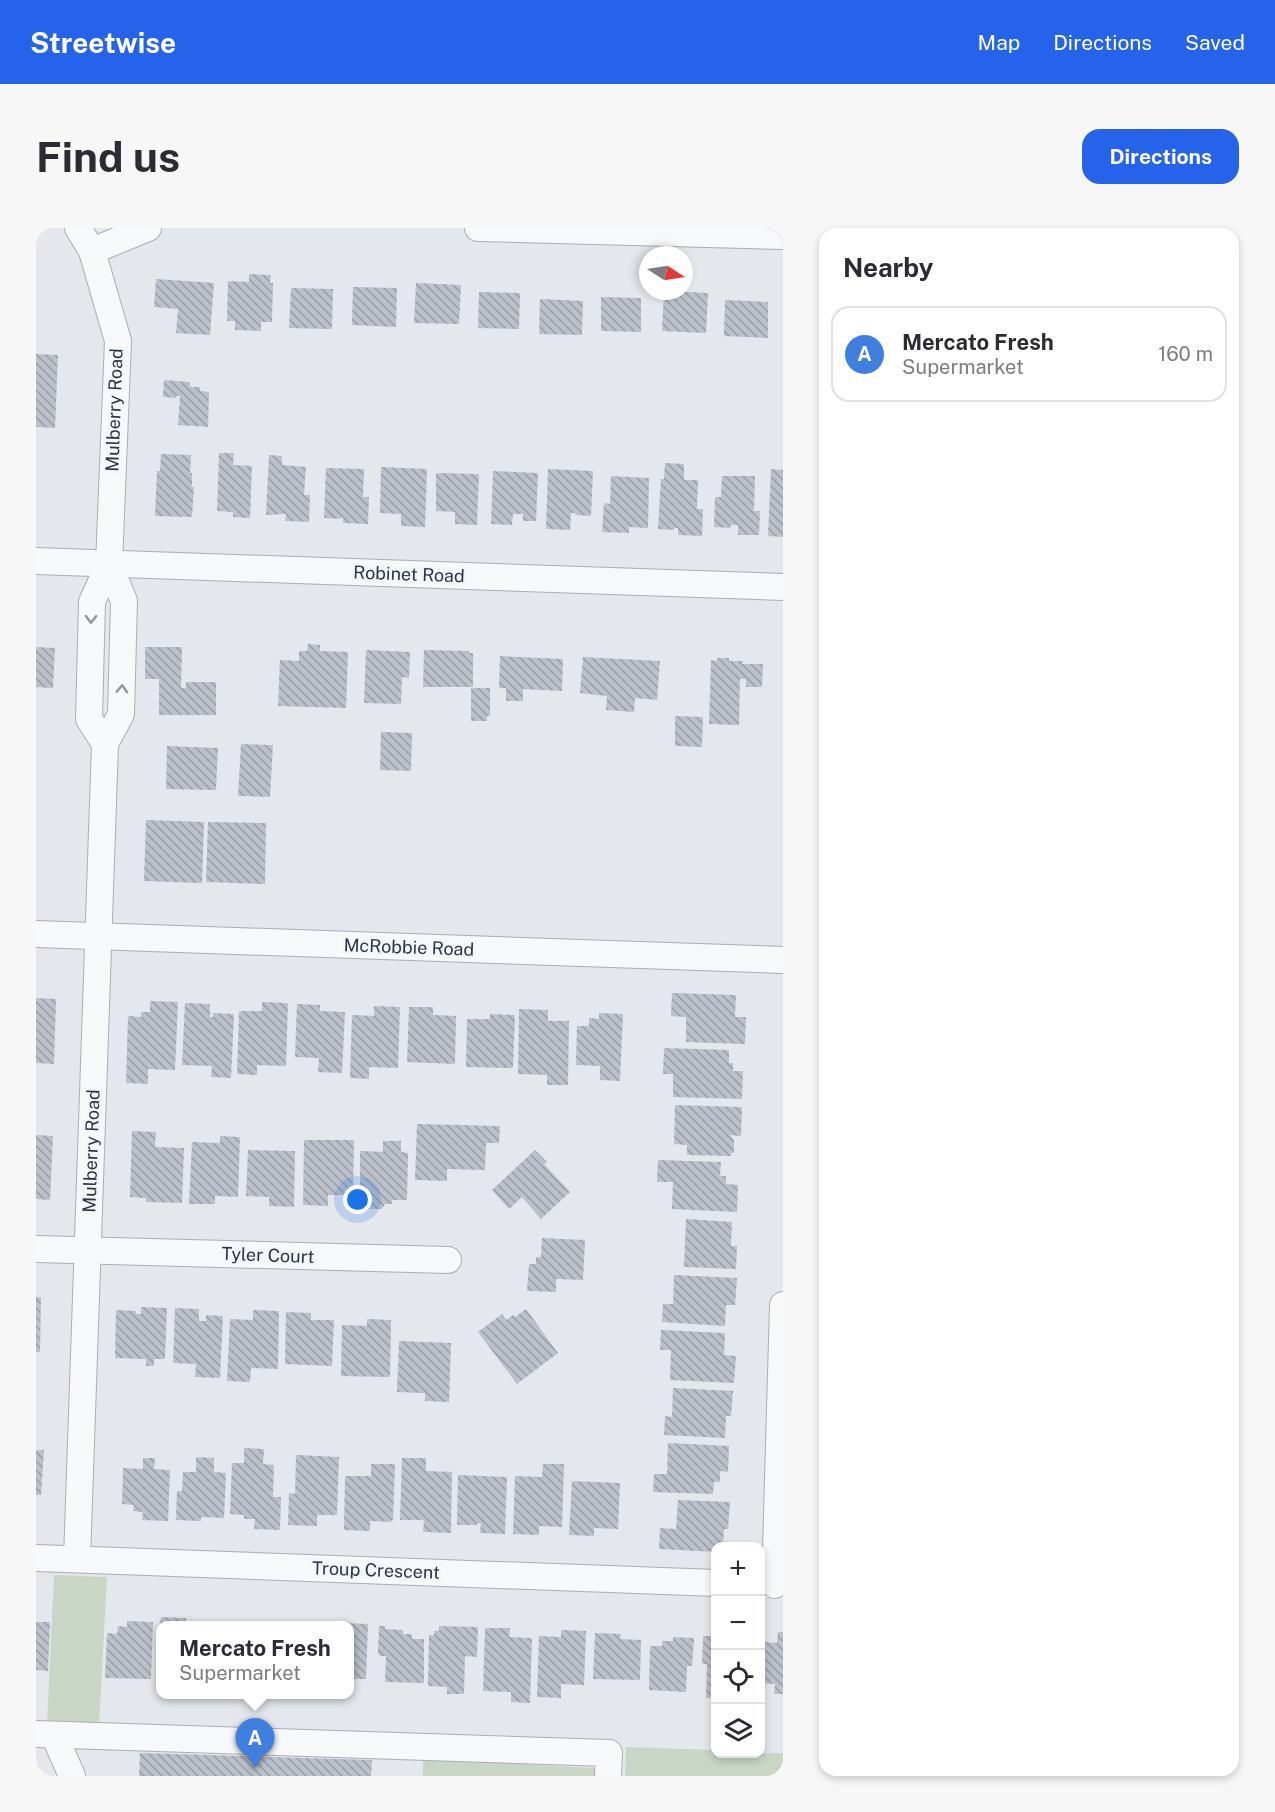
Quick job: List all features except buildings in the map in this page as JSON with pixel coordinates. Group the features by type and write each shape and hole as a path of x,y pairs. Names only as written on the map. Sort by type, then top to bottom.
{"street":[{"name":"Mulberry Road","path":"77,1559 105,744 121,714 124,601 109,564 118,341 92,251 78,228"},
{"path":"92,251 148,228"},
{"path":"478,228 783,236"},
{"name":"Robinet Road","path":"36,561 783,587"},
{"name":"McRobbie Road","path":"36,934 783,960"},
{"name":"Tyler Court","path":"36,1249 448,1260"},
{"path":"773,1585 783,1305"},
{"name":"Troup Crescent","path":"36,1558 711,1583"},
{"path":"45,1734 72,1776"},
{"path":"45,1734 609,1753 608,1776"}],"green space":[{"path":"54,1575 107,1577 99,1726 47,1723"},
{"path":"626,1747 711,1750 711,1758 765,1758 765,1753 783,1753 783,1776 625,1776"},
{"path":"433,1759 595,1768 594,1776 423,1776 423,1762"}],"place":[{"name":"Mercato Fresh","path":"255,1768"}]}
